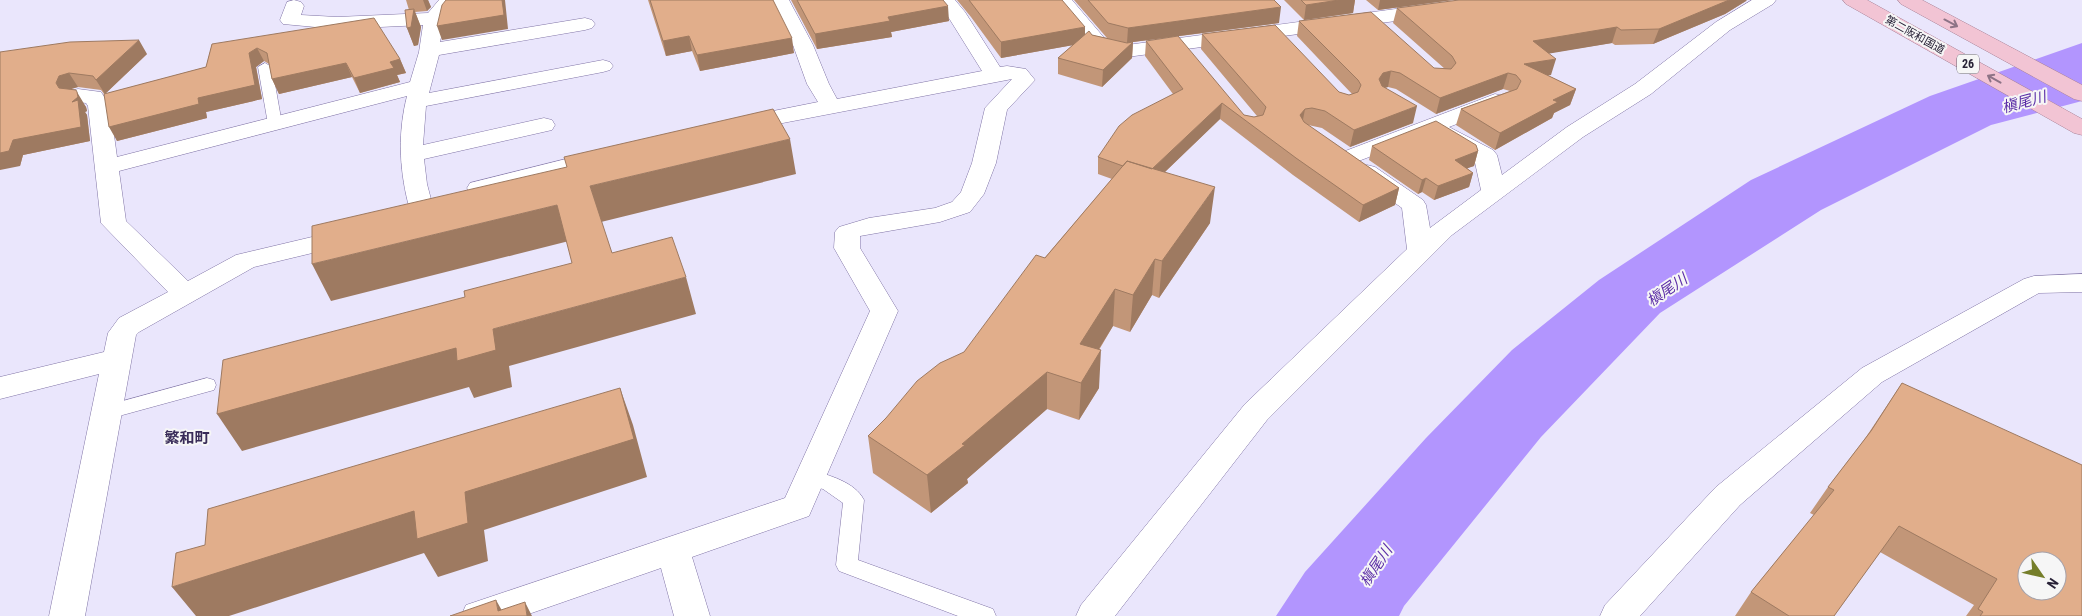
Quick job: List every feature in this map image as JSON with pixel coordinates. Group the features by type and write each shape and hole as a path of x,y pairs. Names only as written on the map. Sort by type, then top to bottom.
{"highway":[{"name":"第二阪和国道","path":"1853,0 2082,128"},
{"name":"第二阪和国道","path":"1908,0 2082,94"}],"street":[{"path":"449,0 434,19 429,50 417,94 411,155 414,187 429,201 630,149"},
{"path":"779,0 804,45 818,84 831,106"},
{"path":"944,0 955,12 995,75"},
{"path":"1062,0 1099,45 1127,51 1188,51 1286,24 1372,18 1451,8"},
{"path":"1353,0 1392,36"},
{"path":"1094,616 1256,412 1420,251 1443,230 1575,132 1643,89 1723,26 1766,0"},
{"path":"289,20 338,23 434,19"},
{"path":"429,50 585,24"},
{"path":"1286,24 1298,52"},
{"path":"106,167 275,124 417,94 603,66"},
{"path":"479,616 797,507 884,311 846,248 848,232 868,226 940,215 961,207 972,194 984,163 996,108 1024,80 1019,73 1007,72 715,130"},
{"path":"78,96 93,97 99,106 114,223 173,283 187,292"},
{"path":"1420,251 1414,205 1341,153 1433,125 1503,98"},
{"path":"1410,110 1485,155 1494,193"},
{"path":"411,155 544,126"},
{"path":"67,616 122,333 129,325 245,261 320,243 365,225"},
{"path":"1618,616 1728,496 1872,375 2034,284 2082,283"},
{"path":"0,388 118,359"},
{"path":"673,550 692,616"}],"lane":[{"path":"265,66 275,124"},
{"path":"108,412 207,385"},
{"path":"810,478 829,483 854,500 847,565 985,616"}],"water":[{"name":"槇尾川","path":"2082,43 2082,101 1991,125 1821,210 1660,313 1541,437 1404,606 1399,616 1276,616 1305,572 1426,438 1512,350 1599,280 1751,180 1930,96"}],"building":[{"path":"446,0 502,0 504,15 437,26 442,5"},
{"path":"650,0 773,0 792,38 697,55 689,36 663,41"},
{"path":"797,0 943,0 948,6 888,17 890,21 815,34"},
{"path":"969,0 1062,0 1085,27 1001,42"},
{"path":"1088,0 1274,0 1281,7 1128,28 1108,23"},
{"path":"1301,0 1339,0 1306,5"},
{"path":"1459,0 1729,0 1659,29 1621,30 1617,27 1533,41 1556,59 1524,64 1576,89 1553,100 1558,102 1500,133 1461,109 1517,89 1521,81 1516,75 1508,73 1440,98 1400,73 1391,71 1383,73 1379,79 1382,86 1417,106 1354,130 1325,111 1312,108 1305,109 1300,115 1304,122 1399,188 1363,205 1222,103 1152,169 1127,161 1123,166 1098,157 1119,126 1132,115 1183,89 1146,41 1178,36 1244,115 1254,117 1263,115 1266,107 1202,34 1275,25 1339,92 1349,95 1358,92 1361,85 1358,80 1299,21 1371,12 1434,68 1451,69 1456,63 1452,56 1397,8"},
{"path":"414,9 411,27 407,28 405,10"},
{"path":"374,18 400,59 390,62 394,68 354,78 346,63 272,79 267,53 257,48 249,53 255,85 198,98 199,104 109,127 104,94 206,67 212,44"},
{"path":"1089,31 1092,35 1127,43 1133,42 1103,70 1058,58"},
{"path":"139,40 96,80 93,76 69,73 59,76 56,83 59,88 76,90 77,92 78,97 72,102 78,100 81,127 13,140 9,151 0,153 0,52 70,42"},
{"path":"773,109 790,139 590,186 612,253 672,237 686,277 493,329 496,350 457,361 456,348 217,414 223,360 465,297 464,291 572,263 557,205 312,264 312,226 567,167 564,157"},
{"path":"1436,121 1476,145 1478,151 1455,160 1473,173 1438,186 1426,178 1422,180 1372,146"},
{"path":"1127,161 1215,187 1162,261 1155,259 1133,295 1115,289 1080,344 1101,350 1081,383 1047,372 962,444 965,445 927,475 868,436 917,381 940,363 964,352 1036,255 1045,258"},
{"path":"1902,383 2082,465 2082,616 1980,616 1983,612 1978,609 1997,579 1899,526 1834,616 1789,616 1751,592 1834,490 1828,487 1871,431"},
{"path":"620,388 634,439 465,492 468,523 417,539 414,511 172,587 176,553 205,545 208,509"},
{"path":"496,600 498,611 525,602 527,616 450,616"}],"district":[{"name":"繁和町","path":"187,438"}]}
